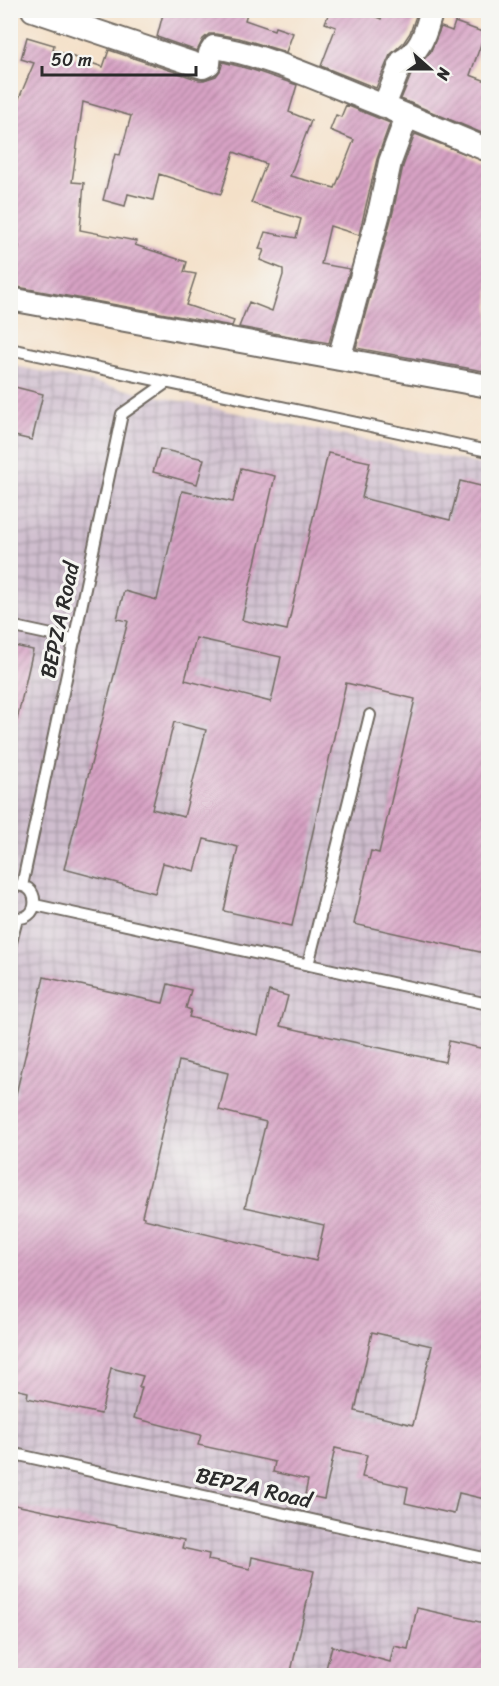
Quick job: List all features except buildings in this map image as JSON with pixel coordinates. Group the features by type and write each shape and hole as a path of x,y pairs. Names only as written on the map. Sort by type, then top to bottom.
{"street":[{"path":"33,10 203,67 208,64 214,47 280,65 489,150"},
{"path":"384,106 402,61 414,54 421,43 432,10"},
{"path":"339,358 380,209 390,162 407,116"},
{"path":"10,299 489,386"}],"lane":[{"path":"10,349 489,452"},
{"name":"BEPZA Road","path":"22,886 122,414 166,382"},
{"path":"10,626 75,640"},
{"path":"308,965 370,715"},
{"path":"10,887 22,886 30,890 34,895 35,904 28,916 14,918 10,946"},
{"path":"35,904 489,1004"},
{"name":"BEPZA Road","path":"10,1453 489,1559"}],"shaded area":[{"path":"11,365 488,466 488,1675 11,1676"}]}
